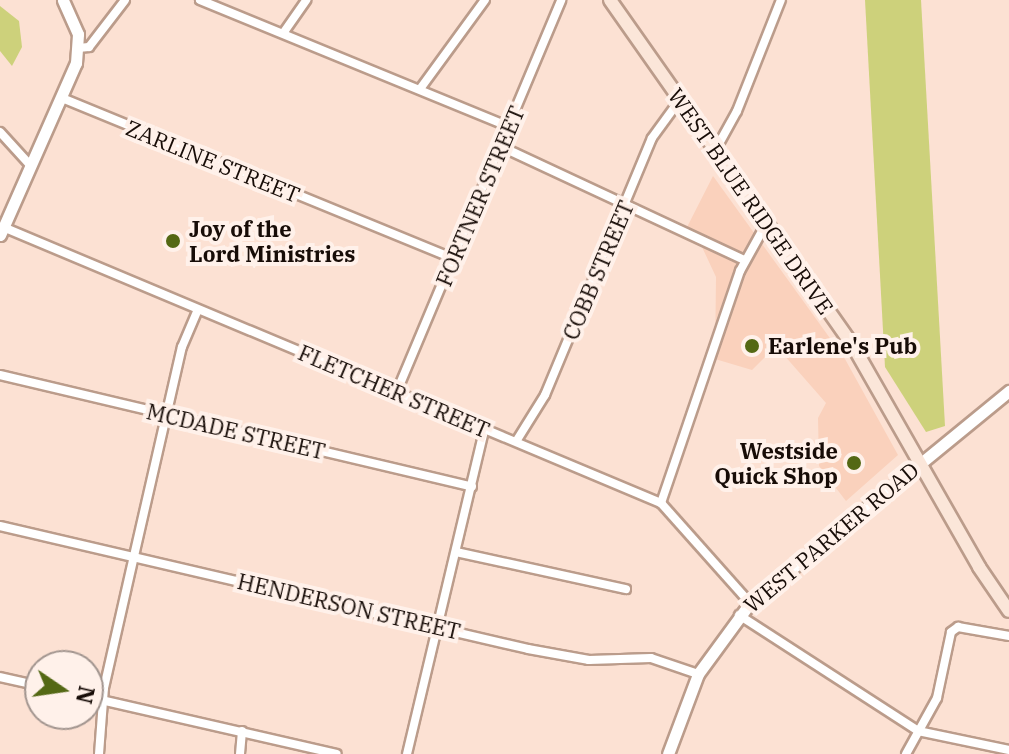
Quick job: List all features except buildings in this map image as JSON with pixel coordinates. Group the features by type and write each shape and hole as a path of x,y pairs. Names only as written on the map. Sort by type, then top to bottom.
{"main road":[{"name":"WEST BLUE RIDGE DRIVE","path":"610,0 852,344 922,460 979,567 1009,611"}],"street":[{"path":"2,231 62,98 78,48 74,18 63,0"},
{"path":"78,48 89,47 125,0"},
{"path":"200,0 510,127"},
{"path":"284,32 306,0"},
{"path":"420,89 485,0"},
{"name":"FORTNER STREET","path":"397,391 502,147 561,0"},
{"path":"716,149 737,111 781,0"},
{"name":"ZARLINE STREET","path":"62,98 454,259"},
{"name":"COBB STREET","path":"517,440 545,395 652,138 679,101"},
{"path":"0,132 30,165"},
{"path":"502,147 744,260"},
{"path":"661,503 744,260 767,222"},
{"name":"FLETCHER STREET","path":"2,231 397,391 484,430 517,440 661,503 750,603"},
{"path":"104,695 167,415 197,311"},
{"name":"MCDADE STREET","path":"0,375 472,487"},
{"name":"WEST PARKER ROAD","path":"668,754 698,674 750,603 922,460 1007,398"},
{"path":"407,754 484,430"},
{"name":"HENDERSON STREET","path":"0,526 577,659 651,658 698,674"},
{"path":"456,552 626,589"},
{"path":"739,615 918,731 1009,750"},
{"path":"906,754 937,698 954,628 1009,636"},
{"path":"0,677 24,682"},
{"path":"104,700 337,754"},
{"path":"99,754 101,730"},
{"path":"240,754 242,731"}],"shaded area":[{"path":"713,176 845,359 898,455 846,501 819,466 818,418 826,403 776,346 752,370 715,359 716,277 702,247 682,237"}],"green space":[{"path":"865,0 921,0 945,426 926,432 885,367"},
{"path":"0,6 19,21 22,47 12,66 0,51"}],"place":[{"name":"Joy of the Lord Ministries","path":"173,241"},
{"name":"Earlene's Pub","path":"752,346"},
{"name":"Westside Quick Shop","path":"854,463"}]}
